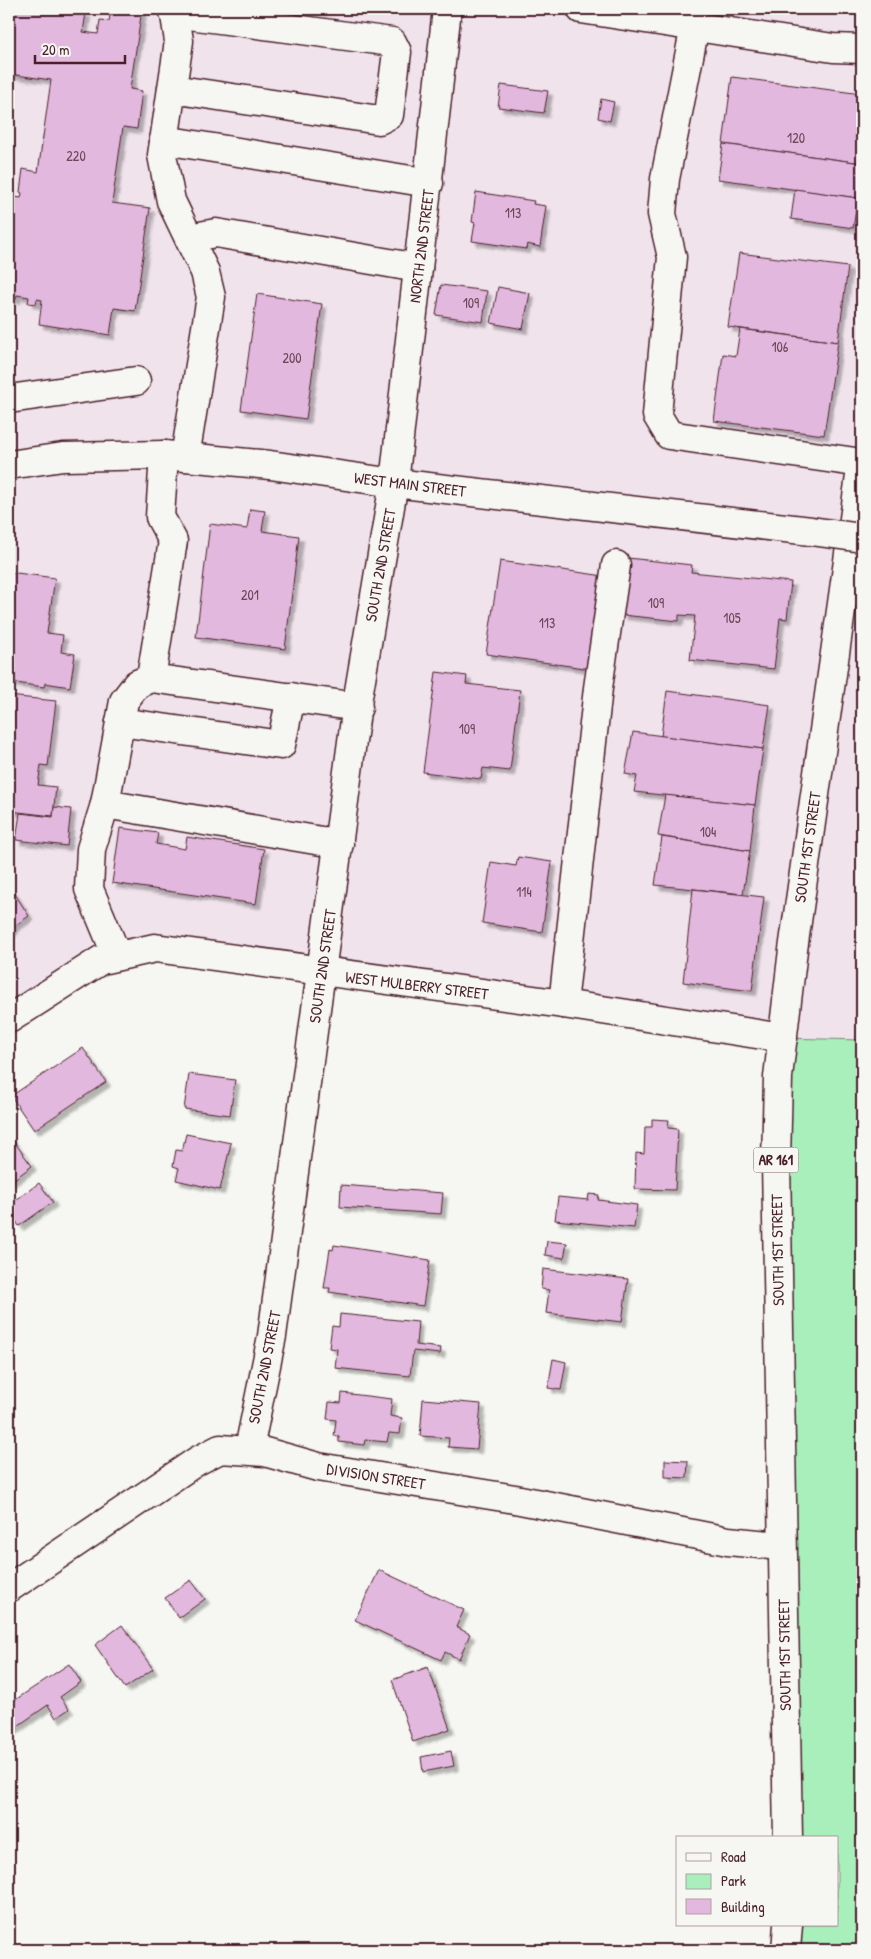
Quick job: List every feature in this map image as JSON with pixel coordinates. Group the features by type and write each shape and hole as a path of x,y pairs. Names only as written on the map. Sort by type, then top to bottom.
{"street":[{"name":"NORTH 2ND STREET","path":"394,483 447,9"},
{"path":"580,9 834,48 862,49"},
{"path":"151,678 172,541 160,518 211,297 204,272 172,201 162,155 179,41 174,11 392,42 397,52 389,115 378,120 172,89"},
{"path":"695,26 665,179 662,214 672,257 657,414 669,434 861,471"},
{"path":"164,140 429,183"},
{"path":"189,238 216,233 418,268"},
{"path":"9,399 136,381"},
{"name":"WEST MAIN STREET","path":"9,465 63,457 174,456 270,465 394,483 862,538"},
{"name":"SOUTH 1ST STREET","path":"788,1836 781,1546 776,1162 778,1077 803,874 834,676 840,608 861,471"},
{"name":"SOUTH 2ND STREET","path":"249,1450 272,1336 338,844 394,483"},
{"path":"563,1004 598,688 616,565"},
{"path":"117,956 89,889 91,848 105,804 124,701 137,684 151,678 358,706"},
{"path":"120,722 281,745 291,697"},
{"path":"105,804 338,844"},
{"name":"WEST MULBERRY STREET","path":"9,1019 82,970 101,960 156,948 563,1004 783,1038"},
{"name":"DIVISION STREET","path":"9,1588 197,1461 220,1449 265,1452 318,1467 515,1499 728,1540 781,1546"},
{"path":"786,1950 788,1926"}],"shaded area":[{"path":"9,9 862,9 862,442 847,535 862,538 862,1040 783,1038 155,948 9,1019"}],"green space":[{"path":"783,1038 862,1040 862,1950 786,1950 788,1926 838,1926 838,1836 788,1836"}],"building":[{"path":"9,9 56,9 86,13 83,32 98,34 100,20 109,21 111,9 142,9 130,89 142,91 137,129 123,127 112,203 150,208 135,311 114,308 110,335 39,324 42,300 37,299 36,304 28,303 29,297 17,295 16,299 9,298 9,196 21,198 23,169 38,172 51,80 9,74"},
{"path":"732,77 862,94 862,163 723,144"},
{"path":"501,85 548,91 544,113 498,107"},
{"path":"601,99 614,102 610,121 598,118"},
{"path":"723,144 862,163 858,198 718,179"},
{"path":"795,189 858,198 853,228 791,219"},
{"path":"476,192 534,201 533,204 546,206 540,247 527,244 526,249 472,241 475,223 472,222"},
{"path":"739,253 848,267 838,342 728,327"},
{"path":"441,285 487,291 483,322 436,315"},
{"path":"498,287 530,293 523,329 491,323"},
{"path":"257,294 322,304 306,419 241,410"},
{"path":"740,329 838,342 824,435 714,421 723,354 736,356"},
{"path":"250,509 265,511 262,531 299,536 285,649 196,637 210,524 247,529"},
{"path":"628,558 692,565 691,572 791,582 787,619 780,618 774,669 690,660 695,616 679,615 679,621 622,615"},
{"path":"500,561 604,576 591,669 486,654"},
{"path":"9,572 55,578 47,633 63,635 61,652 75,654 70,687 45,683 44,687 9,682"},
{"path":"436,672 467,676 466,684 520,690 510,771 483,768 481,779 423,772"},
{"path":"667,691 770,705 763,749 661,736"},
{"path":"9,696 56,701 48,766 41,765 38,785 56,787 53,816 9,811"},
{"path":"633,732 763,749 755,805 634,792 637,776 625,774"},
{"path":"665,795 755,805 750,851 658,836"},
{"path":"54,807 71,809 67,846 16,840 20,813 53,817"},
{"path":"120,828 158,833 156,844 185,849 187,837 264,849 256,904 112,883"},
{"path":"662,837 750,851 743,894 655,885"},
{"path":"518,857 552,862 542,932 482,923 491,862 516,866"},
{"path":"11,888 29,916 13,927 14,929 9,933 9,890"},
{"path":"693,889 764,897 752,991 683,982"},
{"path":"83,1048 106,1082 34,1130 11,1096"},
{"path":"189,1074 235,1080 230,1115 184,1109"},
{"path":"652,1119 669,1120 668,1128 678,1129 675,1190 635,1189 636,1153 644,1154 645,1127 652,1127"},
{"path":"186,1134 231,1143 220,1190 176,1180 179,1168 173,1166 176,1150 182,1151"},
{"path":"9,1135 32,1166 9,1183"},
{"path":"39,1183 53,1202 19,1226 9,1211 9,1205"},
{"path":"341,1185 443,1193 441,1214 340,1207"},
{"path":"589,1194 599,1195 598,1200 637,1205 634,1228 555,1220 558,1197 588,1200"},
{"path":"547,1241 567,1243 564,1258 545,1255"},
{"path":"334,1245 430,1260 423,1306 329,1292 330,1288 324,1288 330,1249 333,1250"},
{"path":"543,1269 628,1279 622,1322 546,1313 549,1290 541,1289"},
{"path":"340,1314 418,1322 416,1345 441,1348 440,1354 413,1351 410,1376 335,1368 337,1349 329,1348 332,1326 339,1327"},
{"path":"553,1359 566,1362 561,1390 548,1388"},
{"path":"342,1393 392,1399 390,1416 402,1418 400,1434 389,1433 387,1442 365,1440 364,1445 339,1442 339,1437 334,1436 336,1420 327,1419 329,1402 341,1403"},
{"path":"423,1399 481,1404 477,1449 448,1447 449,1438 420,1436"},
{"path":"665,1460 688,1461 687,1478 665,1477"},
{"path":"379,1570 464,1610 456,1627 470,1634 459,1659 445,1652 441,1660 355,1620"},
{"path":"191,1580 205,1599 179,1618 165,1598"},
{"path":"122,1625 153,1669 125,1688 95,1645"},
{"path":"69,1664 81,1682 60,1697 69,1709 56,1718 48,1705 9,1732 9,1704"},
{"path":"428,1667 450,1729 413,1742 392,1680"},
{"path":"451,1751 454,1766 423,1772 421,1757"}]}
